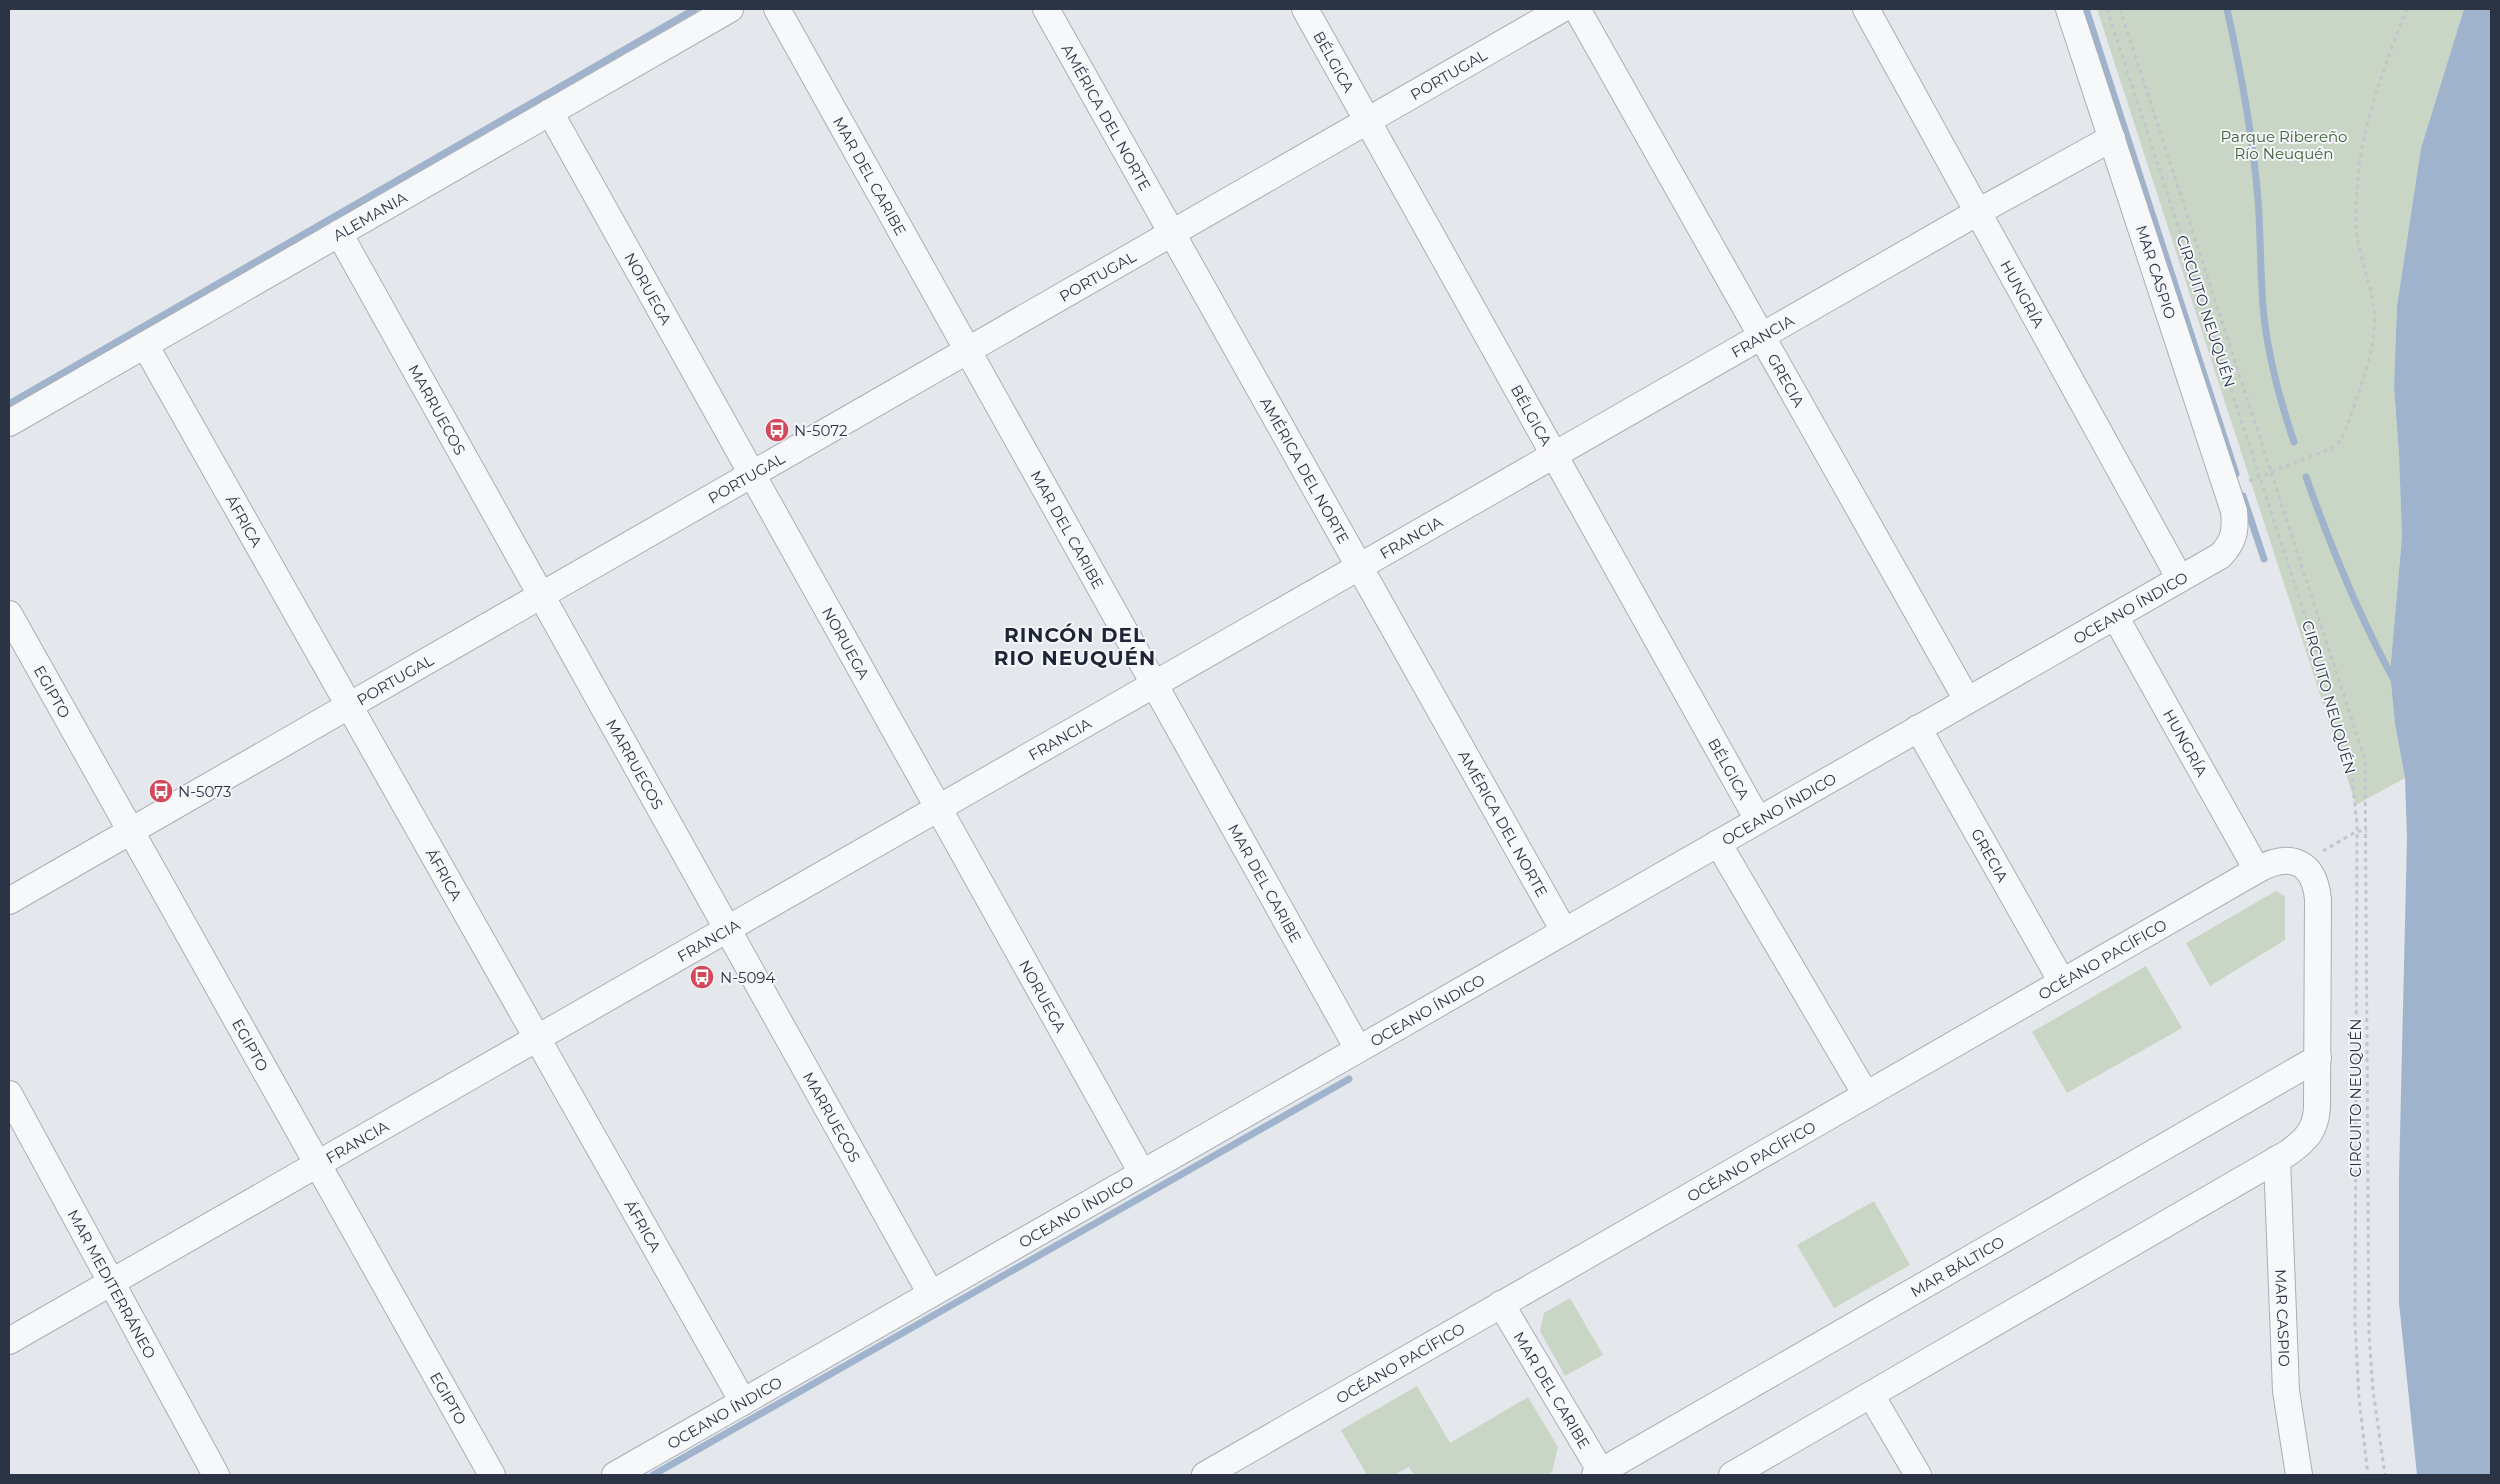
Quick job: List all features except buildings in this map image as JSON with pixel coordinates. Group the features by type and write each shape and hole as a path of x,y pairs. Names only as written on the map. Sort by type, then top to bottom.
{"street":[{"name":"ALEMANIA","path":"9,423 730,9"},
{"name":"MAR DEL CARIBE","path":"777,9 1358,1049"},
{"name":"AMÉRICA DEL NORTE","path":"1046,9 1564,932"},
{"name":"BÉLGICA","path":"1305,9 1758,820"},
{"name":"PORTUGAL","path":"9,901 1562,9"},
{"name":"GRECIA","path":"1577,9 1967,700"},
{"name":"HUNGRÍA","path":"1866,9 2180,579"},
{"name":"MAR CASPIO","path":"2069,9 2227,488 2234,511 2234,536"},
{"name":"NORUEGA","path":"550,112 1142,1174"},
{"name":"FRANCIA","path":"9,1341 318,1166 1978,212 2112,138"},
{"name":"MARRUECOS","path":"339,233 931,1294"},
{"name":"ÁFRICA","path":"146,345 743,1402"},
{"name":"OCEANO ÍNDICO","path":"615,1475 2220,556 2229,547 2234,536"},
{"name":"EGIPTO","path":"9,614 492,1475"},
{"name":"HUNGRÍA","path":"2115,616 2256,870"},
{"name":"GRECIA","path":"1918,728 2062,982"},
{"path":"1718,843 1866,1095"},
{"name":"OCÉANO PACÍFICO","path":"1205,1475 2256,870 2279,860 2300,864"},
{"path":"1732,1475 2277,1159 2308,1137 2317,1117 2317,891 2311,875 2300,864"},
{"name":"MAR BÁLTICO","path":"1600,1474 2318,1058"},
{"name":"MAR MEDITERRÁNEO","path":"9,1094 216,1475"},
{"name":"MAR CASPIO","path":"2277,1159 2286,1391 2295,1473"},
{"name":"MAR DEL CARIBE","path":"1501,1304 1600,1474"},
{"path":"1871,1395 1918,1475"}],"path":[{"name":"CIRCUITO NEUQUÉN","path":"2107,9 2344,735 2354,784 2357,831 2354,1290 2359,1398 2368,1475"},
{"path":"2120,9 2365,760 2367,831 2369,1335 2373,1390 2386,1475"},
{"path":"2227,488 2272,473 2332,448 2340,441 2345,432 2368,359 2374,329 2373,299 2356,229 2357,189 2364,143 2378,93 2407,9"},
{"path":"2300,864 2357,831 2367,831"}],"green space":[{"name":"Parque Ribereño Río Neuquén","path":"2097,9 2464,9 2421,148 2397,306 2394,387 2402,536 2390,673 2395,724 2405,778 2356,805"},
{"path":"2276,891 2285,896 2285,940 2210,986 2186,943"},
{"path":"2146,966 2182,1028 2067,1093 2032,1032"},
{"path":"1874,1201 1910,1265 1834,1308 1797,1245"},
{"path":"1570,1298 1603,1355 1565,1376 1540,1331 1544,1313"},
{"path":"1417,1386 1450,1443 1528,1397 1558,1447 1552,1472 1546,1475 1414,1475 1409,1467 1394,1475 1367,1475 1341,1430"}],"water":[{"path":"2464,9 2491,9 2491,1475 2417,1475 2399,1303 2399,1177 2407,838 2405,778 2395,724 2390,673 2402,536 2394,387 2397,306 2421,148"}],"waterway":[{"path":"9,404 695,9"},
{"path":"2086,9 2236,474"},
{"path":"2227,9 2242,80 2253,152 2258,200 2266,333 2276,380 2294,442"},
{"path":"2306,477 2346,580 2394,680"},
{"path":"2243,496 2264,559"},
{"path":"653,1475 1349,1079"}],"place":[{"name":"N-5072","path":"777,430"},
{"name":"N-5073","path":"161,791"},
{"name":"N-5094","path":"702,977"}],"district":[{"name":"RINCÓN DEL RIO NEUQUÉN","path":"1075,646"}]}
